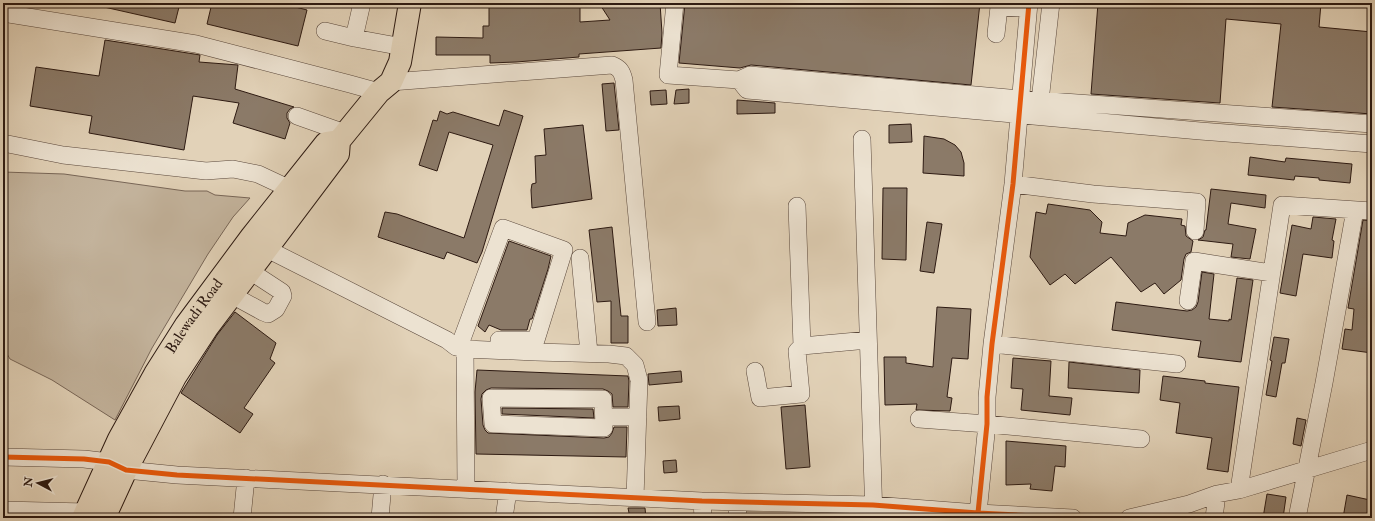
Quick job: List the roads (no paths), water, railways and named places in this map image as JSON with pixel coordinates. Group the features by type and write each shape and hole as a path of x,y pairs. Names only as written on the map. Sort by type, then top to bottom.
{"main road":[{"name":"Balewadi Road","path":"91,516 118,466 207,328 338,154 342,137 385,87 400,62 410,3"},
{"name":"Balewadi Road","path":"118,466 119,439 155,374 186,324 252,236 326,143 342,137"}],"street":[{"path":"354,38 362,3"},
{"path":"675,3 668,75 739,80 747,90 999,105 1200,131 1372,144"},
{"path":"1040,101 1051,3"},
{"path":"986,515 987,397 992,344 1013,184 1028,6 999,5 996,34"},
{"path":"3,13 196,44 350,84 385,87 612,65 622,72 624,80 647,322"},
{"path":"325,31 403,47"},
{"path":"1020,107 1040,101 1372,124"},
{"path":"1200,131 1202,112"},
{"path":"297,116 342,137"},
{"path":"862,140 874,512"},
{"path":"3,144 63,155 206,171 233,168 258,174 290,189"},
{"path":"1013,184 1093,194 1197,202 1195,231"},
{"path":"1239,490 1282,205 1372,211"},
{"path":"797,206 802,346"},
{"path":"1297,518 1324,383 1355,210"},
{"path":"458,343 536,340 564,250 503,228 458,343 465,412 466,489"},
{"path":"267,249 458,343 626,356 635,365 639,380 635,498"},
{"path":"580,258 589,353"},
{"path":"1188,301 1194,261 1272,273"},
{"path":"232,295 268,314 276,309 283,296 282,292 250,271"},
{"path":"755,371 760,398 801,394 797,351 802,346 868,340"},
{"path":"992,344 1177,364"},
{"path":"491,398 603,399 604,428 493,424 492,412 491,398"},
{"path":"465,412 492,412"},
{"path":"604,418 638,417"},
{"path":"919,419 1141,439"},
{"path":"1129,518 1188,504 1217,494 1239,490 1372,450"},
{"path":"3,457 72,458 177,475 383,484 702,501 737,510 874,512 1072,518"},
{"path":"242,518 246,478"},
{"path":"380,518 383,484"},
{"path":"504,518 508,491"},
{"path":"1214,518 1217,494"},
{"path":"702,501 703,518"},
{"path":"3,510 91,516"}]}
